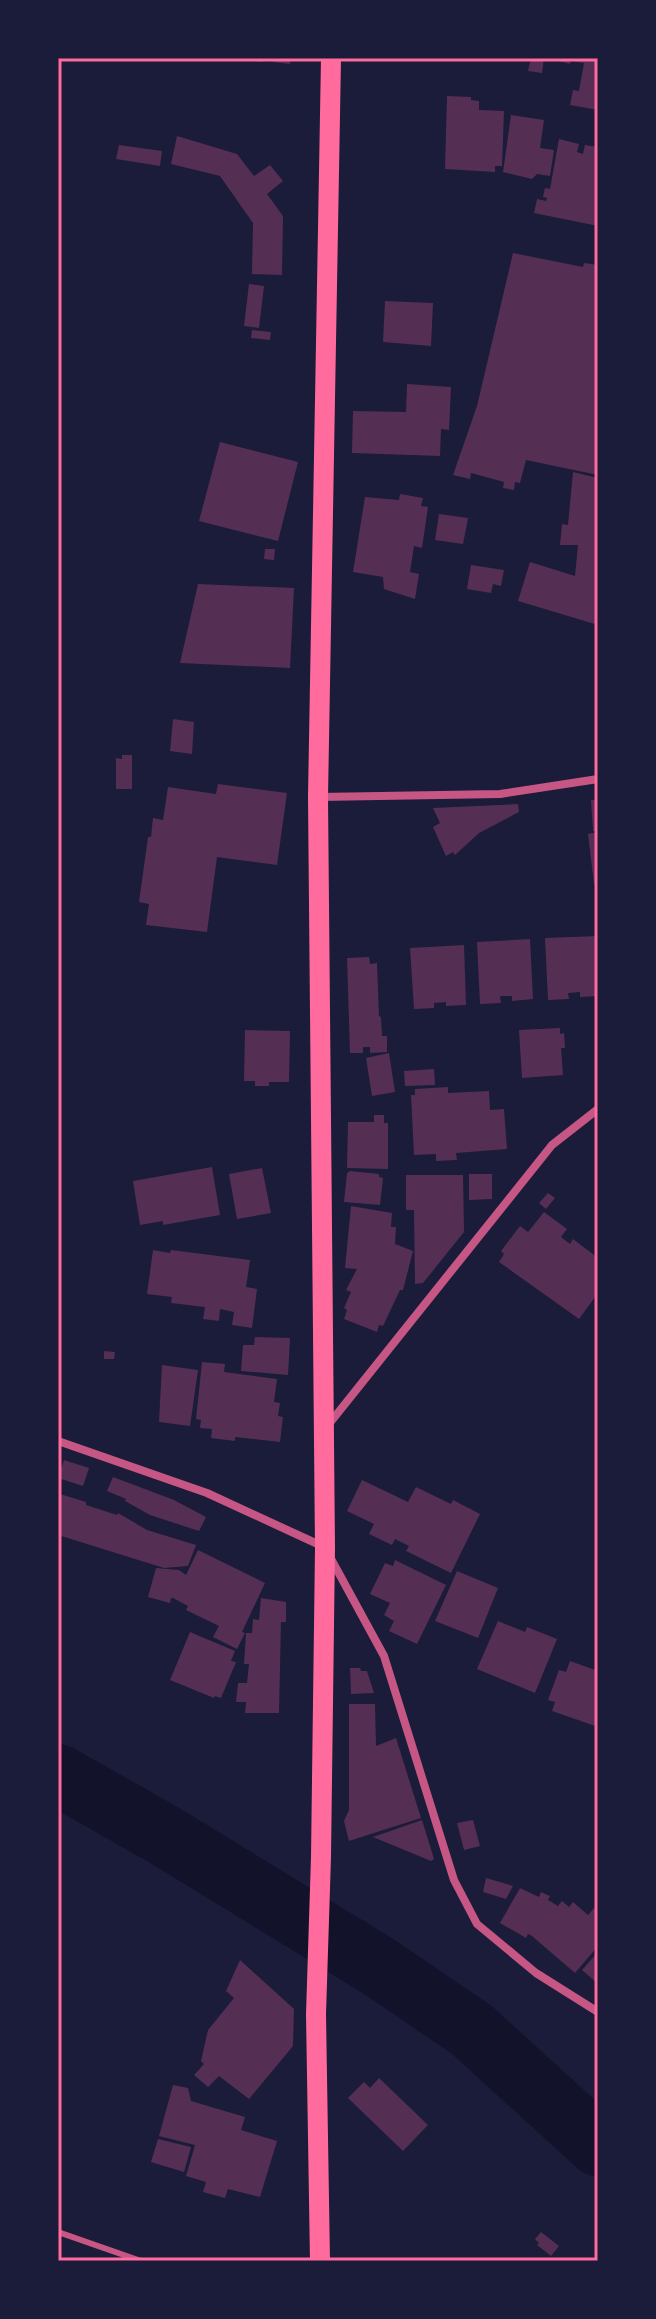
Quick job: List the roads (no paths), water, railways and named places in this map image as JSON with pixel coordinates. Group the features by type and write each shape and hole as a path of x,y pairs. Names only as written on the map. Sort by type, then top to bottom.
{"main road":[{"path":"320,2261 316,2014 325,1548 318,797 331,58"}],"street":[{"path":"318,797 500,794 598,779"},
{"path":"324,1430 552,1145 598,1109"},
{"path":"58,1441 207,1493 325,1548 384,1656 454,1880 477,1924 536,1973 598,2012"}],"lane":[{"path":"58,2232 141,2261"}],"waterway":[{"path":"58,1775 164,1835 381,1968 472,2030 598,2145"}]}
